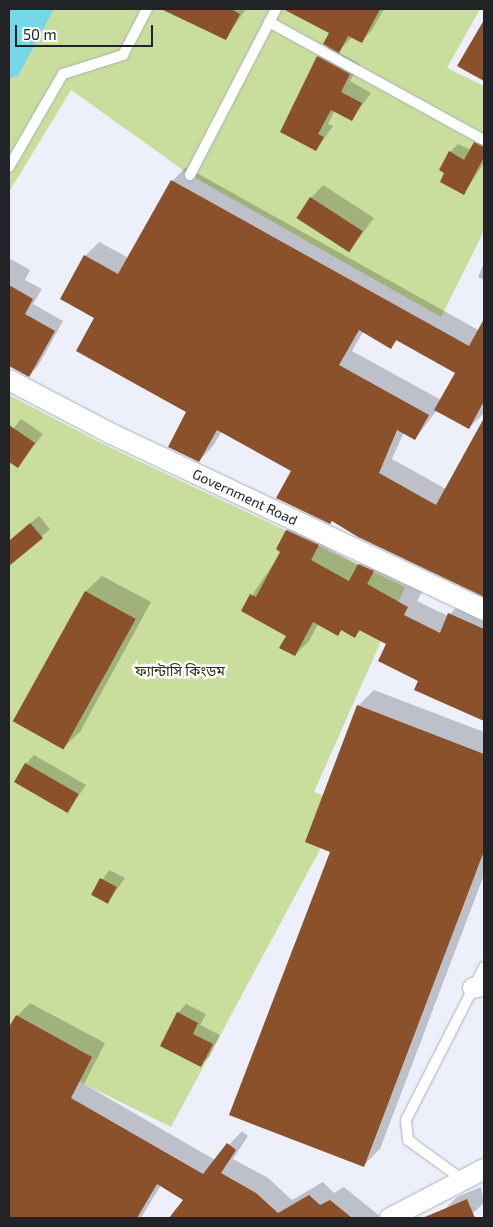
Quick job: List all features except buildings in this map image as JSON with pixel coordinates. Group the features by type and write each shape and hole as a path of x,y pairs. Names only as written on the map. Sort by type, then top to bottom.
{"street":[{"name":"Government Road","path":"9,380 112,434 484,610"},
{"path":"390,1218 484,1169"}],"lane":[{"path":"9,167 62,74 123,55 147,9"},
{"path":"190,175 276,9"},
{"path":"269,22 484,140"},
{"path":"463,1180 408,1140 406,1120 479,986 484,967"}],"green space":[{"path":"9,9 480,9 447,68 484,86 484,231 441,317 190,175 71,90 9,192"},
{"name":"ফ্যান্টাসি কিংডম","path":"9,395 105,445 405,587 314,792 345,803 171,1127 86,1085 9,1039"}],"water":[{"path":"9,9 54,9 18,76 9,78"}]}
